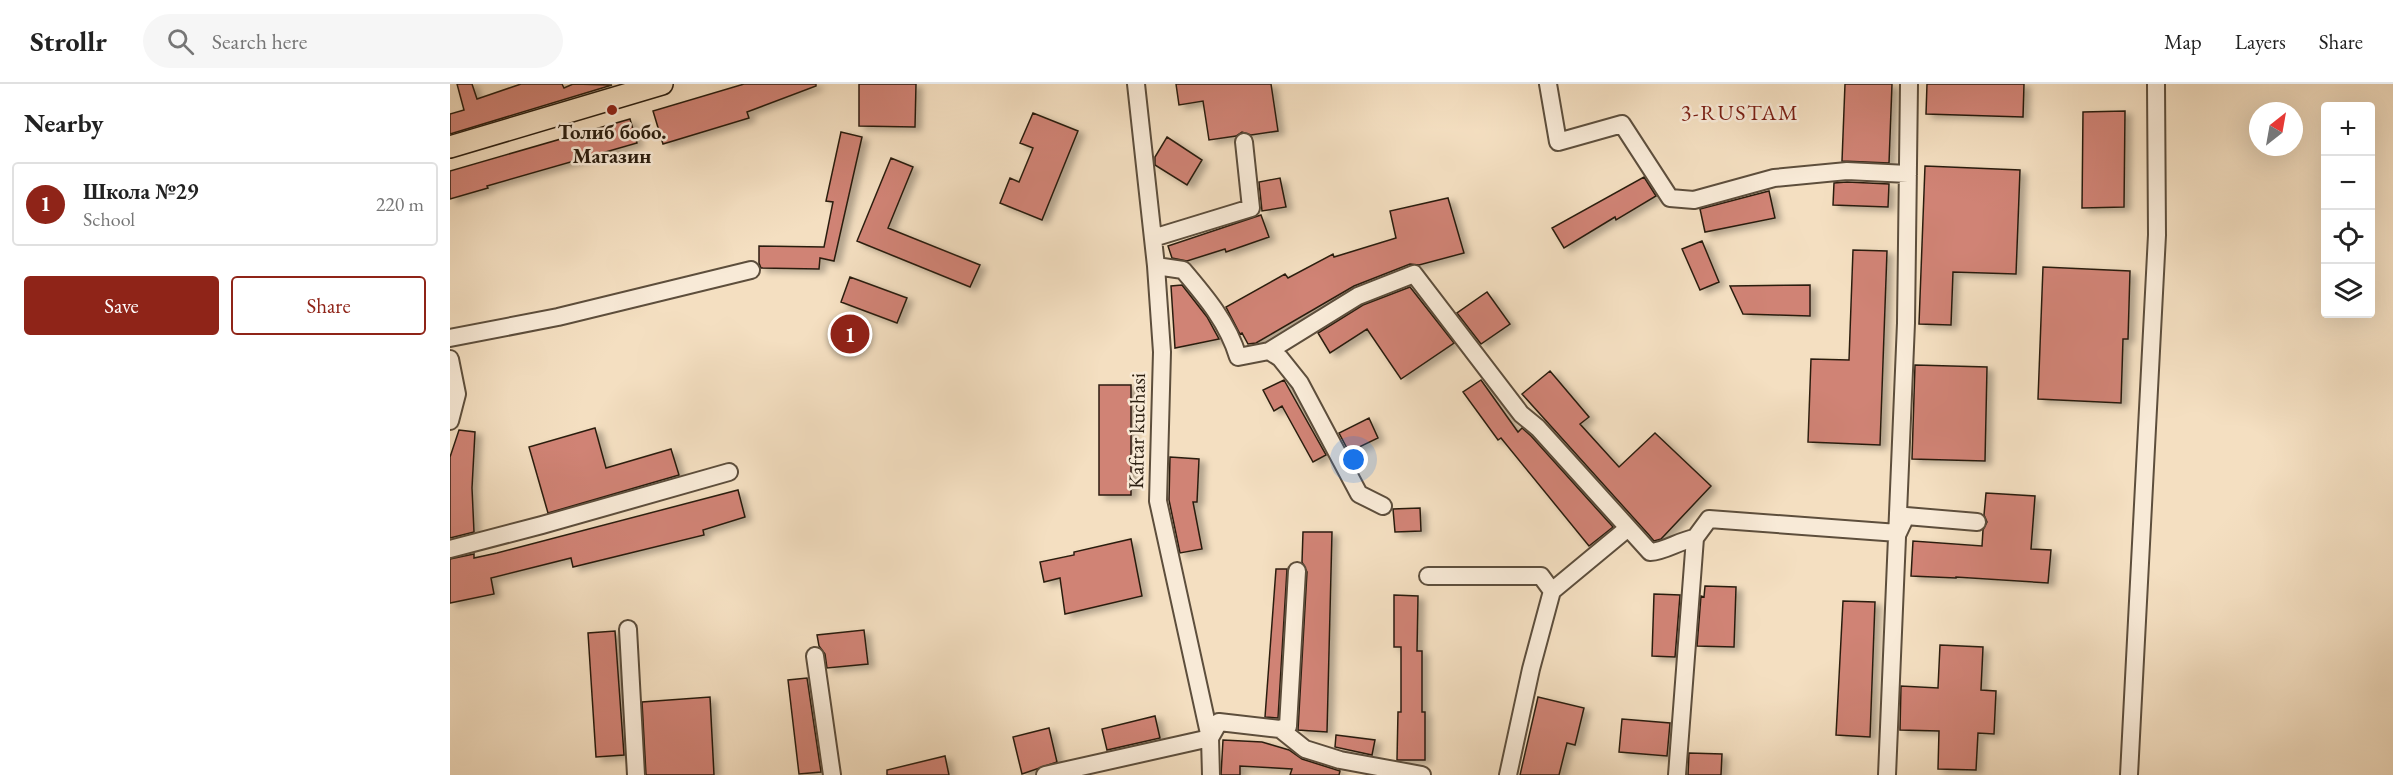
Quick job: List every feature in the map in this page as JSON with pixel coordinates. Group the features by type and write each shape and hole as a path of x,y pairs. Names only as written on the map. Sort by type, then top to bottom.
{"main road":[{"path":"450,147 662,84"}],"street":[{"name":"Kaftar kuchasi","path":"1136,84 1156,266 1162,352 1158,501 1210,738 1211,775"},
{"path":"1548,84 1558,142 1622,124 1670,198 1694,200 1774,178 1847,171 1908,174"},
{"path":"1887,775 1906,323 1909,84"},
{"path":"2129,775 2157,235 2156,84"},
{"path":"1153,238 1251,208 1244,142"},
{"path":"1156,266 1183,270 1211,304 1233,339 1238,357 1269,351 1358,296 1414,274 1521,414 1538,428 1650,552 1661,551 1677,542 1695,538"},
{"path":"450,338 558,317 751,270"},
{"path":"1269,351 1280,358 1300,383 1359,494 1383,506"},
{"path":"450,359 457,394 450,421"},
{"path":"450,549 729,472"},
{"path":"1898,533 1906,516 1977,522"},
{"path":"1677,775 1695,538 1709,519 1898,533"},
{"path":"1508,775 1531,669 1552,591 1628,528"},
{"path":"1045,775 1210,738 1220,722 1280,729 1288,726 1297,571"},
{"path":"1428,576 1541,576 1552,591"},
{"path":"628,629 636,775"},
{"path":"815,656 832,775"},
{"path":"1280,729 1305,749 1340,760 1422,775"}],"building":[{"path":"457,84 472,84 477,99 521,84 562,84 564,88 573,84 612,85 450,134 450,114 464,110"},
{"path":"744,84 816,84 816,86 747,112 749,118 663,144 653,111"},
{"path":"859,84 916,84 915,127 859,126"},
{"path":"1176,84 1271,84 1278,131 1251,135 1242,132 1236,136 1209,140 1203,101 1179,105"},
{"path":"1845,84 1892,84 1889,163 1842,161"},
{"path":"1927,84 2024,84 2023,117 1926,114"},
{"path":"2125,111 2124,207 2082,208 2083,112"},
{"path":"1033,113 1078,131 1042,220 1000,203 1010,178 1019,182 1033,148 1020,143"},
{"path":"630,119 637,143 487,186 488,188 450,199 450,171"},
{"path":"841,132 862,137 834,261 820,258 819,269 761,268 759,246 824,247 833,202 826,201"},
{"path":"1167,137 1202,160 1187,185 1155,165 1155,157"},
{"path":"891,158 913,167 888,228 980,265 970,287 857,241"},
{"path":"1925,166 2020,170 2016,274 1953,272 1951,325 1919,324"},
{"path":"1644,177 1656,196 1616,220 1615,217 1564,248 1552,228"},
{"path":"1280,178 1286,207 1262,211 1259,182"},
{"path":"1834,183 1889,184 1888,207 1833,205"},
{"path":"1769,191 1775,218 1705,232 1700,209"},
{"path":"1448,198 1464,253 1419,265 1410,264 1354,286 1256,343 1248,344 1242,333 1240,334 1226,307 1285,274 1288,278 1333,254 1334,257 1396,238 1390,211"},
{"path":"1261,215 1269,237 1226,252 1225,249 1187,261 1172,258 1168,246"},
{"path":"1702,241 1719,282 1700,290 1682,249"},
{"path":"1853,250 1887,251 1880,445 1808,442 1811,359 1849,360"},
{"path":"2043,267 2130,271 2128,339 2123,339 2121,403 2038,399"},
{"path":"850,277 907,298 897,323 841,302"},
{"path":"1182,285 1207,317 1219,339 1175,348 1171,286"},
{"path":"1810,285 1810,316 1743,314 1730,286"},
{"path":"1410,287 1454,343 1401,379 1367,329 1330,353 1318,333 1363,305"},
{"path":"1487,292 1510,324 1481,344 1457,313"},
{"path":"1915,365 1987,367 1985,461 1912,459"},
{"path":"1550,371 1589,417 1580,424 1619,467 1655,433 1711,486 1661,539 1654,541 1522,394"},
{"path":"1284,380 1326,455 1313,462 1282,406 1274,411 1263,390"},
{"path":"1481,380 1518,432 1522,428 1531,436 1613,527 1589,546 1501,438 1498,440 1463,392"},
{"path":"1099,385 1131,385 1131,495 1099,495"},
{"path":"1369,418 1378,438 1349,452 1339,433"},
{"path":"595,428 606,468 671,449 679,475 548,513 529,447"},
{"path":"459,430 475,432 472,488 474,532 450,538 450,457"},
{"path":"1170,457 1199,459 1197,502 1193,502 1202,549 1180,553 1169,500"},
{"path":"738,490 745,517 703,530 704,535 573,567 571,558 491,578 494,594 450,603 450,559 474,554 474,558 497,553"},
{"path":"1986,493 2035,496 2031,549 2051,550 2048,583 1911,576 1913,541 1982,546 1983,530 1987,522 1984,515"},
{"path":"1420,508 1421,531 1395,532 1393,509"},
{"path":"1303,532 1332,532 1327,732 1298,730 1307,572 1302,562"},
{"path":"1131,539 1142,596 1065,614 1060,578 1044,582 1040,562"},
{"path":"1276,569 1287,569 1278,718 1265,717"},
{"path":"1705,586 1736,587 1734,647 1697,646 1701,596 1704,597"},
{"path":"1654,594 1680,595 1675,657 1652,656"},
{"path":"1394,595 1418,596 1417,651 1422,651 1425,760 1397,760 1398,712 1401,712 1401,647 1394,647"},
{"path":"1843,601 1875,602 1870,737 1836,735"},
{"path":"864,630 868,664 827,668 825,654 819,646 817,635"},
{"path":"615,631 624,755 596,757 588,633"},
{"path":"1940,645 1983,647 1981,690 1996,691 1994,734 1978,733 1976,770 1938,769 1939,731 1900,730 1901,686 1938,688"},
{"path":"807,678 821,772 799,774 788,680"},
{"path":"710,697 714,775 646,775 642,702"},
{"path":"1538,697 1584,708 1575,745 1567,743 1559,775 1520,775"},
{"path":"1155,716 1160,738 1107,750 1102,729"},
{"path":"1622,719 1670,723 1667,756 1619,752"},
{"path":"1049,728 1057,762 1022,774 1013,737"},
{"path":"1336,735 1375,740 1372,755 1335,747"},
{"path":"1223,740 1262,742 1289,750 1302,759 1340,771 1339,775 1290,775 1292,769 1240,766 1240,775 1221,775"},
{"path":"1689,753 1722,754 1721,775 1688,775"},
{"path":"945,756 949,775 887,775 887,770"}],"place":[{"name":"Толиб бобо. Магазин","path":"612,110"},
{"name":"Школа №29","path":"850,334"}],"district":[{"name":"3-RUSTAM","path":"1740,112"}]}
